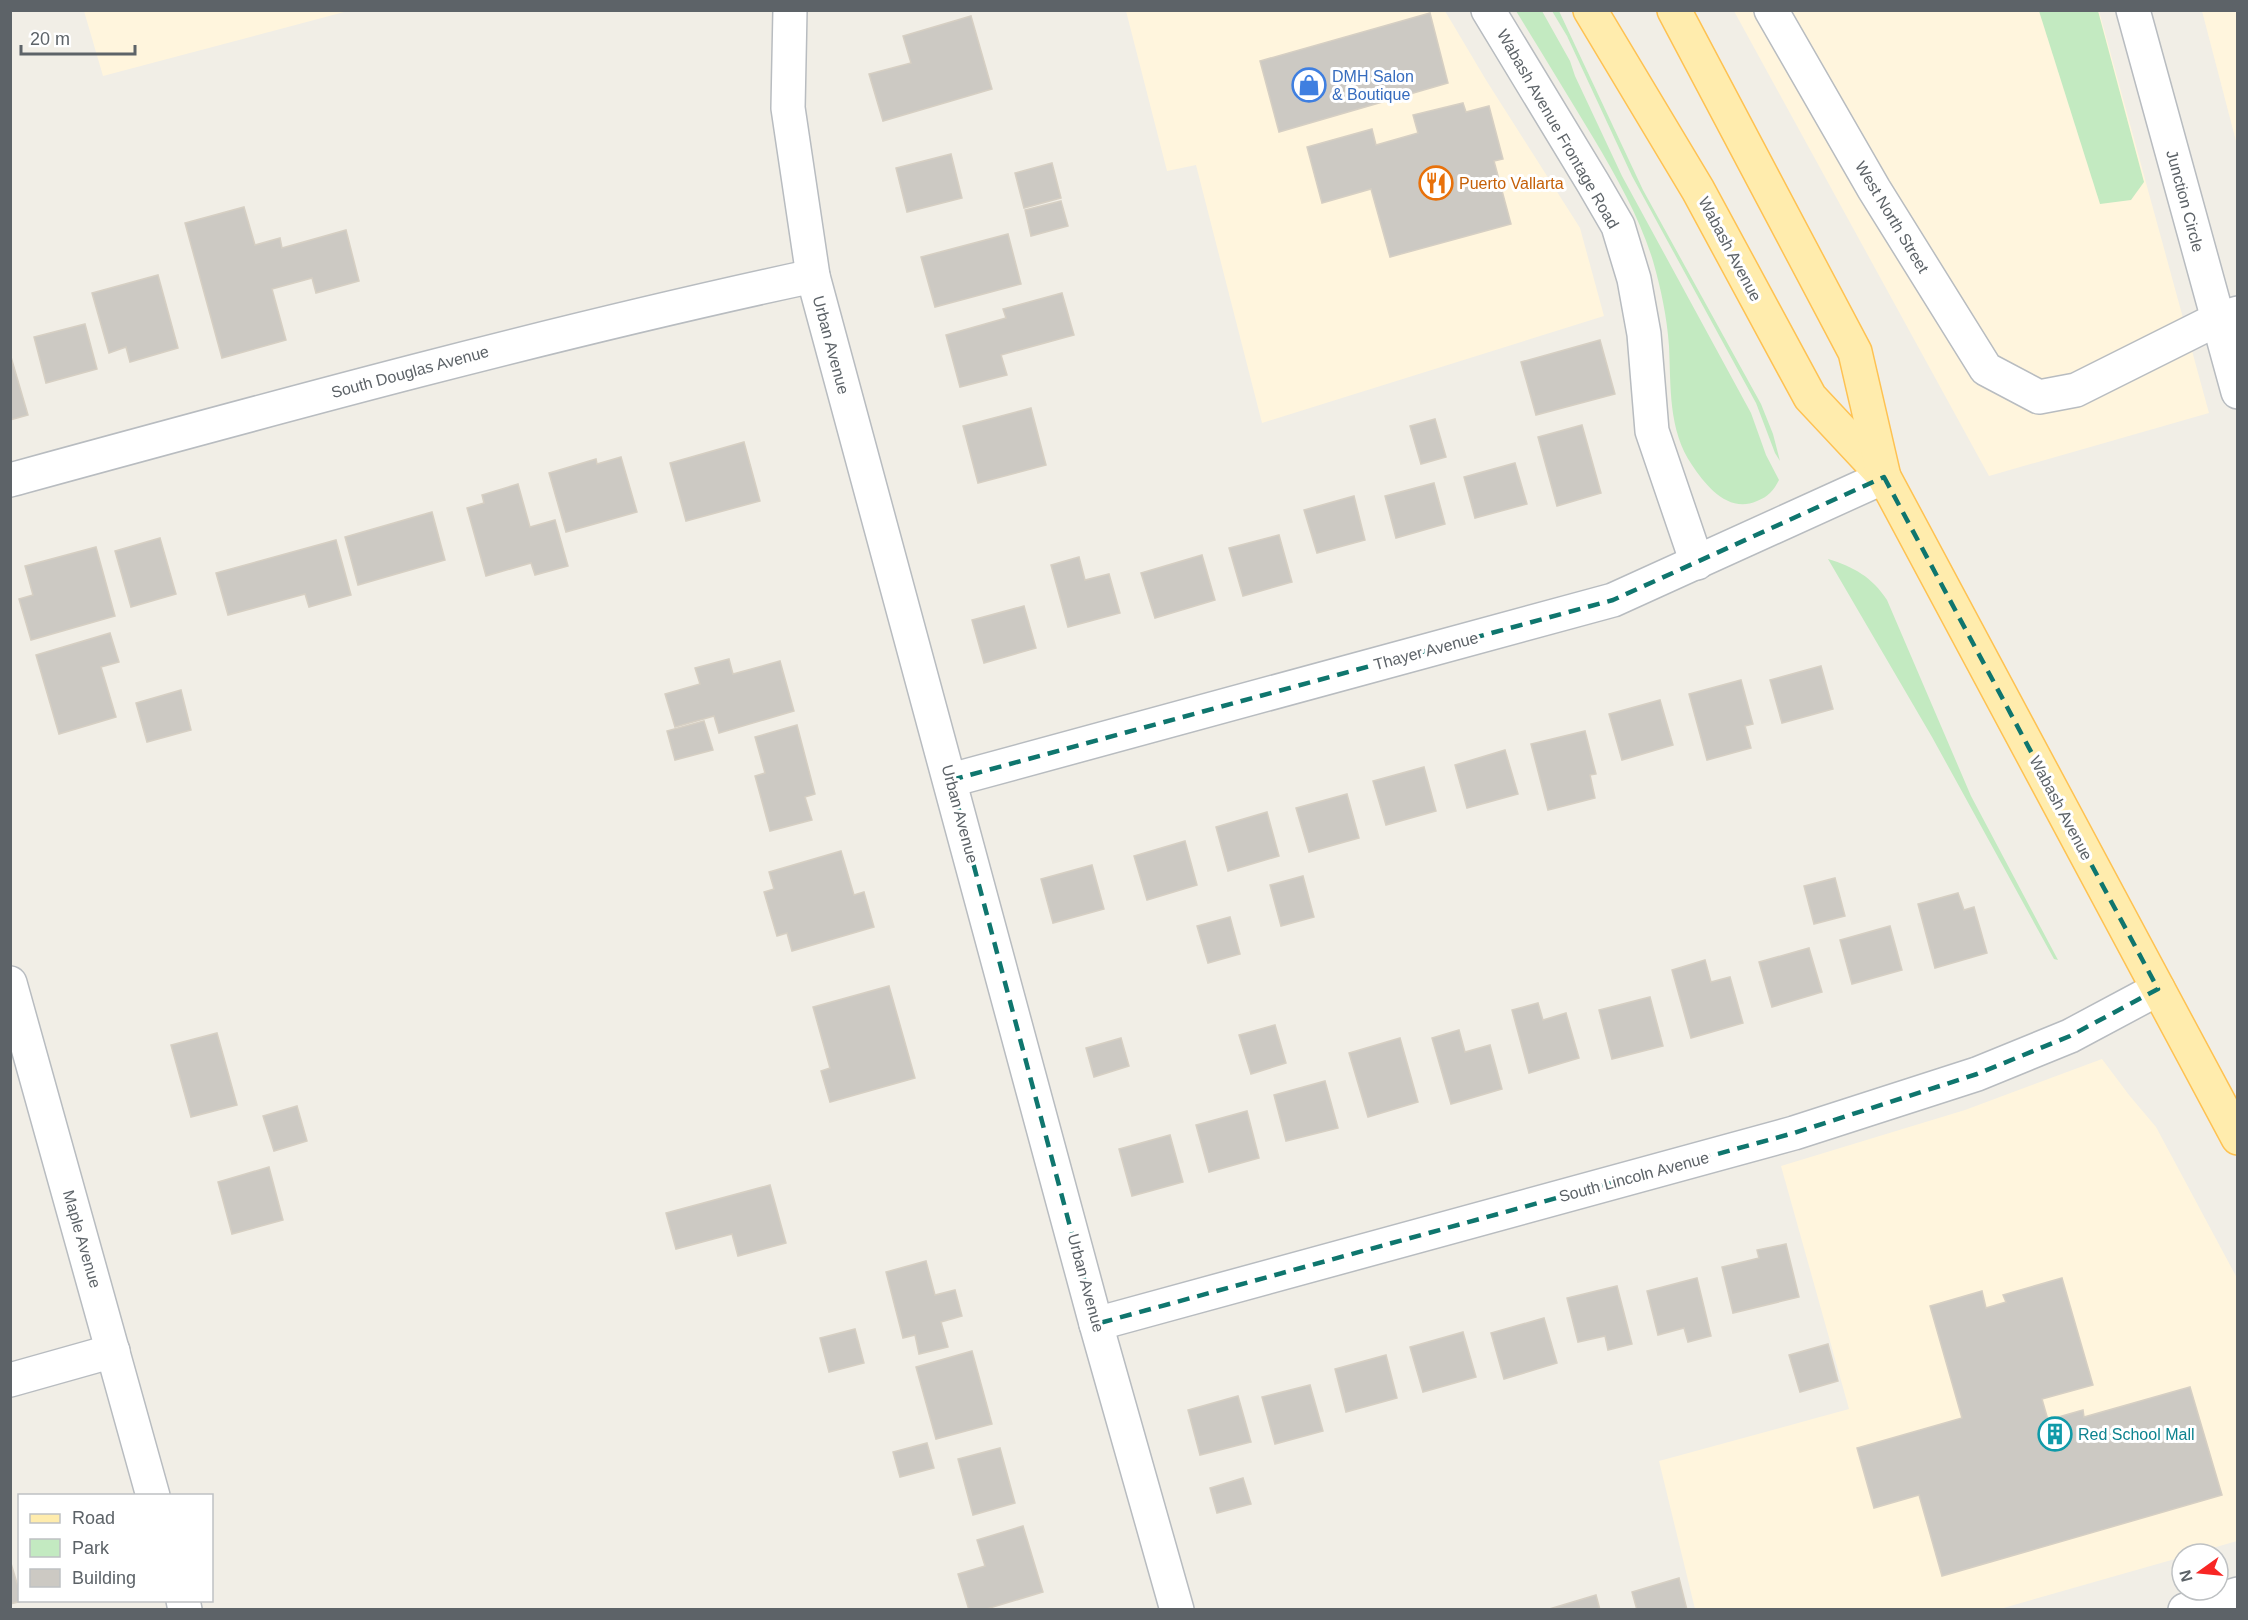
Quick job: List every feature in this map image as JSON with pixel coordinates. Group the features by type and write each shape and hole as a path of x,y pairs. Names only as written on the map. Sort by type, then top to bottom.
{"main road":[{"name":"Wabash Avenue","path":"1590,10 1698,190 1810,397 1884,477 2238,1138"},
{"name":"Wabash Avenue","path":"1674,10 1855,352 1884,477"}],"street":[{"name":"Urban Avenue","path":"790,10 788,108 813,276 840,382 951,780 1096,1324 1177,1610"},
{"name":"Wabash Avenue Frontage Road","path":"1488,10 1618,226 1634,279 1644,334 1652,431 1697,563"},
{"name":"West North Street","path":"1771,10 1874,189 1986,369 2039,397 2076,390 2228,316"},
{"name":"Junction Circle","path":"2133,10 2228,316 2238,392"},
{"name":"South Douglas Avenue","path":"10,480 472,356 813,276"},
{"name":"Thayer Avenue","path":"951,780 1613,600 1884,477"},
{"name":"Maple Avenue","path":"10,983 152,1494"},
{"name":"South Lincoln Avenue","path":"1096,1324 1794,1133 1977,1074 2070,1036 2157,989"},
{"path":"10,1380 113,1352"},
{"path":"2185,1610 2238,1594"}],"highlighted area":[{"path":"1884,477 2158,989 2070,1036 1977,1074 1794,1133 1096,1324 951,780 1613,600"}],"shaded area":[{"path":"84,10 348,11 103,76"},
{"path":"1126,11 1445,11 1580,228 1604,316 1262,423 1196,165 1167,171"},
{"path":"1734,11 2099,11 2209,413 1989,476"},
{"path":"2202,11 2237,11 2237,145"},
{"path":"2102,1059 2156,1127 2237,1278 2237,1541 2230,1543 2170,1542 2170,1560 2000,1609 1695,1609 1659,1461 1849,1409 1781,1166 1965,1110"}],"green space":[{"path":"1516,11 1542,11 1570,61 1622,176 1751,413 1766,455 1779,480 1770,493 1761,499 1747,504 1737,504 1719,496 1704,481 1684,451 1672,407 1665,314 1659,282 1648,245 1611,168"},
{"path":"1552,11 1559,11 1643,190 1761,404 1773,434 1780,461 1756,403 1632,176 1567,36"},
{"path":"2039,11 2098,11 2144,182 2131,200 2100,204"},
{"path":"1828,559 1862,574 1887,600 1971,796 2058,960 2054,959 1932,737"}],"building":[{"path":"1430,13 1448,83 1279,132 1260,61"},
{"path":"971,16 992,89 883,121 869,74 911,63 903,36"},
{"path":"1463,103 1466,112 1489,106 1503,159 1494,161 1511,224 1390,257 1371,189 1322,203 1307,147 1372,129 1376,145 1418,133 1413,115"},
{"path":"951,154 962,198 907,212 896,168"},
{"path":"1052,163 1061,198 1024,208 1015,173"},
{"path":"1061,201 1068,226 1031,236 1025,210"},
{"path":"244,207 255,245 280,238 282,248 346,230 359,281 316,293 312,278 272,289 286,340 222,358 185,223"},
{"path":"1008,234 1021,284 935,307 921,257"},
{"path":"158,275 178,348 130,362 126,347 109,353 92,293"},
{"path":"1062,293 1074,335 1001,355 1007,375 960,387 946,335 1006,318 1003,309"},
{"path":"85,324 97,369 46,383 34,337"},
{"path":"1600,340 1615,394 1536,415 1521,362"},
{"path":"10,358 28,415 10,420"},
{"path":"1031,408 1046,465 978,483 963,426"},
{"path":"1435,419 1446,457 1421,464 1410,426"},
{"path":"1582,425 1601,493 1557,506 1538,437"},
{"path":"744,442 760,501 686,521 670,463"},
{"path":"621,457 637,512 566,532 549,473 596,459 597,464"},
{"path":"1515,463 1527,504 1475,518 1464,477"},
{"path":"1434,483 1445,524 1396,538 1385,496"},
{"path":"518,484 530,527 555,520 568,566 535,575 531,563 486,576 467,508 484,503 482,495"},
{"path":"1354,496 1365,540 1317,553 1304,510"},
{"path":"432,512 445,560 358,585 345,537"},
{"path":"1279,535 1292,582 1243,596 1229,548"},
{"path":"160,538 176,594 131,607 115,551"},
{"path":"336,540 351,595 309,607 305,594 228,615 216,573"},
{"path":"96,547 115,616 31,640 19,599 33,595 25,566"},
{"path":"1202,555 1215,600 1155,618 1141,573"},
{"path":"1079,557 1085,580 1109,574 1120,613 1068,627 1051,565"},
{"path":"1024,606 1036,648 984,663 972,620"},
{"path":"110,633 119,662 101,667 116,717 59,734 36,655"},
{"path":"729,659 733,674 780,661 794,711 719,733 714,716 675,727 665,694 700,684 695,668"},
{"path":"1821,666 1833,709 1782,723 1770,680"},
{"path":"1741,680 1753,724 1745,726 1751,748 1707,760 1689,694"},
{"path":"181,690 191,730 147,742 136,703"},
{"path":"1660,700 1673,745 1622,760 1609,714"},
{"path":"704,721 713,750 675,760 667,731"},
{"path":"797,725 815,794 805,797 812,820 770,831 755,776 765,773 755,737"},
{"path":"1585,731 1596,774 1590,775 1595,798 1548,810 1531,744"},
{"path":"1505,750 1518,794 1467,808 1455,765"},
{"path":"1424,767 1436,811 1386,825 1373,781"},
{"path":"1347,794 1359,838 1309,852 1296,808"},
{"path":"1267,812 1279,856 1228,871 1216,827"},
{"path":"1185,841 1197,885 1147,900 1134,856"},
{"path":"841,851 854,895 864,892 874,927 792,951 787,933 777,936 764,892 774,889 769,872"},
{"path":"1092,865 1104,909 1053,923 1041,879"},
{"path":"1303,876 1314,917 1281,926 1270,885"},
{"path":"1835,878 1845,916 1814,924 1804,886"},
{"path":"1958,893 1964,910 1974,907 1987,953 1935,968 1918,904"},
{"path":"1230,917 1240,954 1208,963 1197,926"},
{"path":"1890,926 1902,970 1852,984 1840,940"},
{"path":"1809,948 1822,992 1772,1007 1759,962"},
{"path":"1705,960 1711,982 1730,977 1743,1023 1691,1038 1672,970"},
{"path":"889,986 915,1078 830,1102 821,1071 830,1068 813,1007"},
{"path":"1650,997 1663,1046 1612,1059 1599,1010"},
{"path":"1538,1003 1543,1020 1566,1013 1579,1058 1529,1073 1512,1010"},
{"path":"1275,1025 1286,1063 1251,1074 1239,1035"},
{"path":"1459,1030 1465,1052 1490,1045 1502,1089 1451,1104 1432,1038"},
{"path":"217,1033 237,1105 191,1117 171,1045"},
{"path":"1121,1038 1129,1066 1094,1077 1086,1048"},
{"path":"1400,1038 1418,1102 1368,1117 1349,1053"},
{"path":"1325,1081 1338,1128 1286,1141 1274,1095"},
{"path":"297,1106 307,1141 274,1151 263,1116"},
{"path":"1247,1111 1259,1158 1209,1172 1196,1125"},
{"path":"1170,1135 1183,1182 1132,1196 1119,1149"},
{"path":"269,1167 283,1220 232,1234 218,1182"},
{"path":"770,1185 786,1243 738,1256 732,1234 676,1249 666,1213"},
{"path":"1786,1244 1799,1297 1733,1313 1722,1267 1759,1258 1757,1250"},
{"path":"926,1261 935,1295 955,1290 962,1316 941,1322 948,1347 919,1354 915,1335 903,1338 886,1272"},
{"path":"1697,1278 1711,1336 1688,1342 1684,1328 1658,1335 1647,1291"},
{"name":"Red School Mall","path":"2062,1278 2093,1385 2042,1399 2048,1420 2083,1410 2084,1417 2190,1387 2222,1495 1942,1576 1919,1495 1874,1508 1857,1448 1962,1418 1930,1306 1982,1291 1986,1308 2006,1302 2003,1295"},
{"path":"1617,1286 1632,1344 1608,1350 1605,1336 1578,1342 1567,1298"},
{"path":"1544,1318 1557,1363 1504,1379 1491,1333"},
{"path":"855,1329 864,1363 829,1372 820,1338"},
{"path":"1463,1332 1476,1377 1423,1392 1410,1347"},
{"path":"1828,1344 1838,1381 1800,1392 1789,1355"},
{"path":"972,1351 992,1424 936,1439 916,1367"},
{"path":"1386,1355 1397,1398 1346,1412 1335,1369"},
{"path":"1310,1385 1323,1431 1275,1444 1262,1397"},
{"path":"1238,1396 1251,1442 1200,1455 1188,1410"},
{"path":"927,1443 934,1468 900,1477 893,1452"},
{"path":"1000,1448 1015,1503 973,1515 958,1459"},
{"path":"1243,1478 1251,1504 1217,1513 1210,1488"},
{"path":"1023,1526 1043,1592 983,1610 969,1610 958,1574 985,1566 977,1540"},
{"path":"10,1560 18,1586 18,1602 10,1604"},
{"path":"1679,1578 1687,1610 1637,1610 1632,1592"},
{"path":"1596,1595 1600,1610 1546,1610"}],"place":[{"name":"DMH Salon & Boutique","path":"1309,85"},
{"name":"Puerto Vallarta","path":"1436,183"},
{"name":"Red School Mall","path":"2055,1434"}]}
